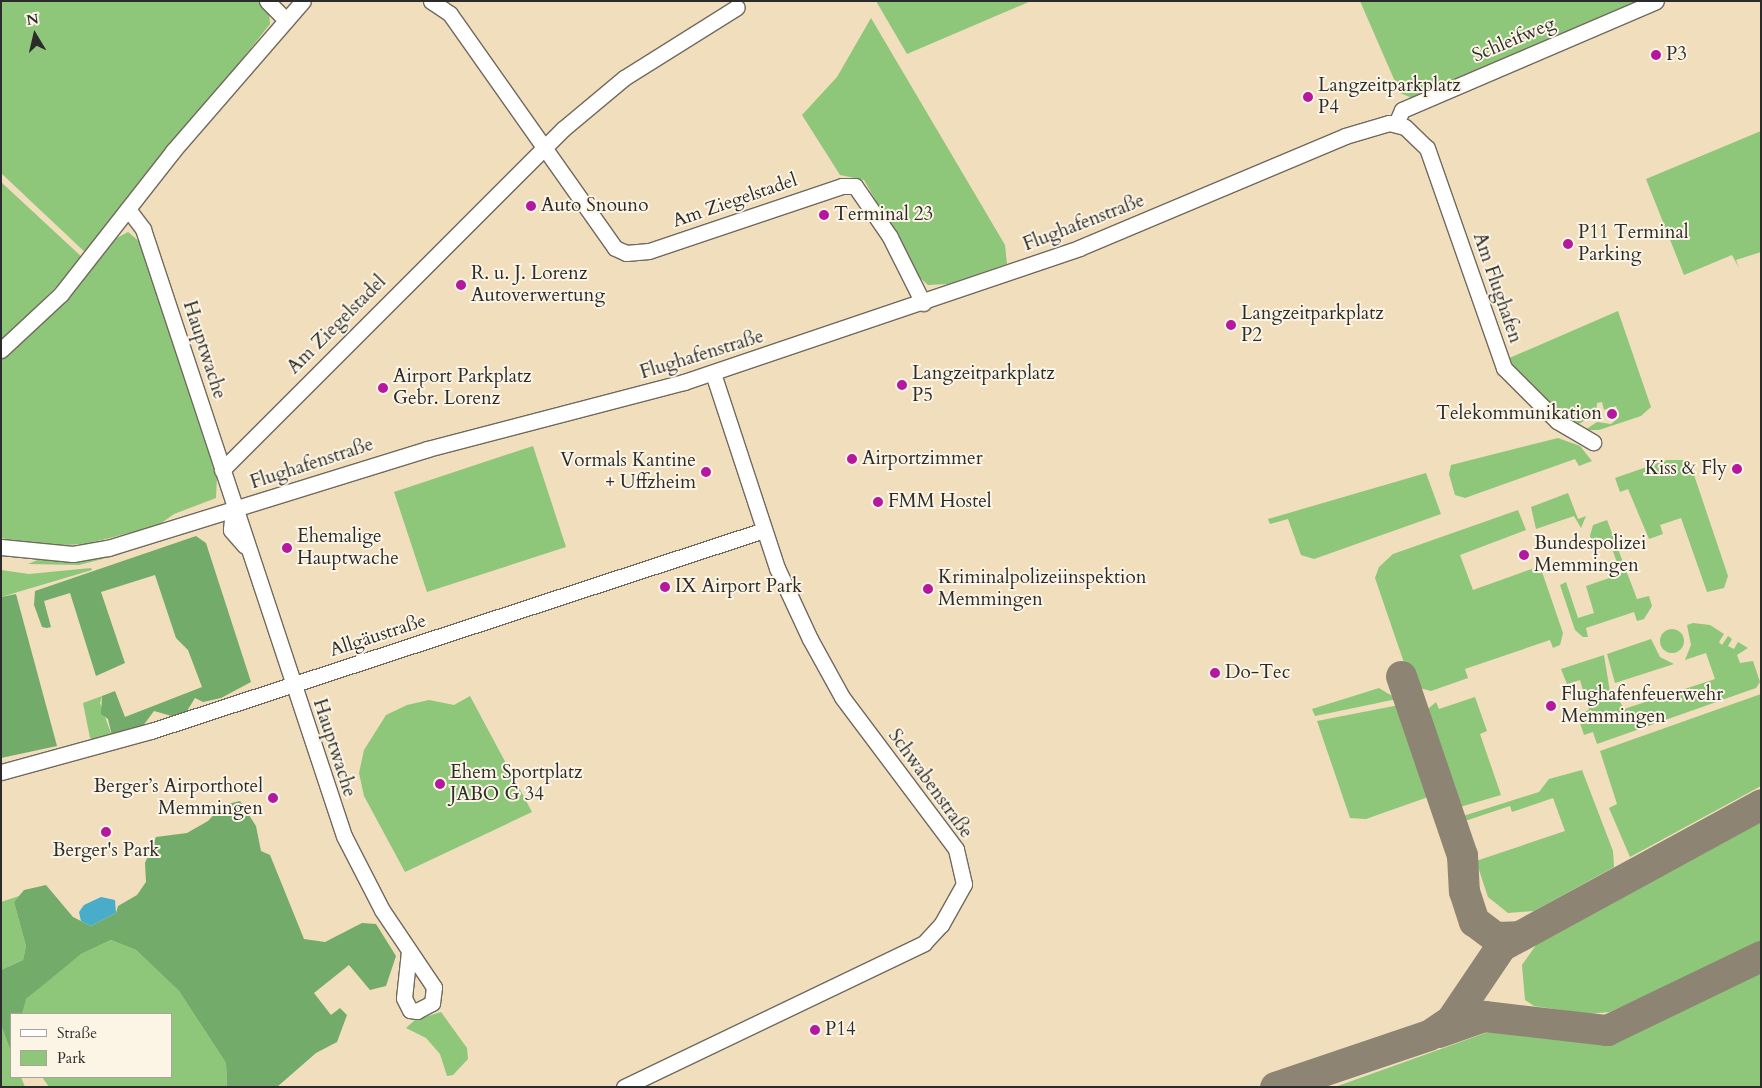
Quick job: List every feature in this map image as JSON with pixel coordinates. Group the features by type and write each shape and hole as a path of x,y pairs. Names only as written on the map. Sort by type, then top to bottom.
{"street":[{"path":"267,1 286,20"},
{"path":"1,350 61,294 128,209 303,1"},
{"path":"431,1 449,13 545,146"},
{"name":"Schleifweg","path":"1396,124 1402,110 1656,1"},
{"name":"Am Ziegelstadel","path":"222,470 545,146 624,78 737,7"},
{"name":"Flughafenstraße","path":"1,547 73,554 142,539 427,449 588,410 713,373 923,303 1079,248 1345,136 1396,124"},
{"name":"Am Flughafen","path":"1396,124 1427,148 1504,368 1557,421 1594,442"},
{"name":"Am Ziegelstadel","path":"545,146 603,237 626,253 665,246 842,186 855,186 890,237 923,303"},
{"name":"Hauptwache","path":"128,209 143,229 222,470 233,510 245,526 245,546 344,836 409,951"},
{"name":"Schwabenstraße","path":"624,1087 924,943 941,925 964,884 956,849 831,677 788,594 764,530 713,373"},
{"name":"Allgäustraße","path":"1,772 52,761 764,530"},
{"path":"646,1087 656,1072"}],"green space":[{"path":"1,1 259,1 269,12 270,24 88,255 1,173"},
{"path":"876,1 1031,1 907,54"},
{"path":"1360,1 1647,1 1412,98 1400,93"},
{"path":"871,18 1005,245 1007,264 948,284 928,285 918,276 864,180 840,175 802,115 837,77"},
{"path":"1761,131 1761,252 1736,260 1739,268 1732,255 1684,275 1646,179"},
{"path":"1,182 84,259 1,342"},
{"path":"128,232 141,243 217,476 216,498 174,514 157,526 86,544 44,546 1,538 1,350 111,241"},
{"path":"1618,311 1651,407 1641,416 1599,430 1585,430 1597,422 1611,424 1619,417 1616,406 1604,410 1602,402 1597,403 1596,414 1577,425 1515,373 1507,359"},
{"path":"1558,438 1580,446 1592,461 1579,466 1575,459 1465,498 1455,495 1449,474 1451,465"},
{"path":"533,446 566,547 427,592 394,492"},
{"path":"1667,460 1683,460 1691,466 1728,576 1724,588 1707,592 1681,518 1660,525 1663,534 1649,539 1628,489 1620,492 1615,478"},
{"path":"1426,473 1441,514 1314,559 1301,555 1288,519 1270,524 1268,519"},
{"path":"1568,493 1578,519 1586,516 1581,528 1574,516 1536,529 1531,507"},
{"path":"1518,510 1526,530 1460,555 1473,590 1540,566 1563,633 1560,645 1553,648 1550,640 1465,669 1468,678 1431,691 1412,686 1375,578 1379,567 1393,554"},
{"path":"1607,520 1637,599 1649,596 1652,606 1644,619 1637,621 1634,612 1586,628 1588,637 1583,637 1575,630 1560,585 1566,582 1578,618 1594,613 1586,586 1621,574 1609,540 1593,545 1590,536 1593,525"},
{"path":"196,536 206,543 251,682 221,698 203,702 195,698 187,711 175,717 154,711 139,731 112,736 108,719 101,714 102,696 115,691 125,717 202,687 188,650 176,638 155,575 101,592 125,663 96,676 70,593 44,601 51,627 47,628 42,627 34,605 35,591"},
{"path":"122,554 79,565 28,564 40,559 82,560"},
{"path":"91,568 92,570 1,597 1,570 29,574"},
{"path":"16,594 57,746 1,758 1,597"},
{"path":"1693,623 1710,625 1724,634 1719,642 1722,645 1728,636 1732,639 1728,646 1734,649 1738,642 1748,648 1737,655 1740,663 1753,661 1760,682 1756,688 1597,744 1593,732 1584,735 1577,714 1589,710 1580,680 1567,684 1561,669 1604,655 1610,692 1614,691 1624,709 1715,679 1706,653 1685,660 1691,645 1687,625"},
{"path":"1672,629 1680,633 1684,641 1680,649 1672,653 1664,649 1660,641 1664,633"},
{"path":"1651,639 1660,657 1674,664 1615,683 1607,654"},
{"path":"1379,688 1397,699 1315,716 1312,709"},
{"path":"1761,694 1761,786 1630,857 1609,808 1617,804 1600,751"},
{"path":"102,696 100,703 112,736 94,740 90,738 83,703"},
{"name":"Ehem Sportplatz JABO G 34","path":"470,696 532,812 405,872 364,796 359,773 364,750 386,715 407,705 429,700 454,705"},
{"path":"1475,697 1487,731 1480,734 1501,795 1460,807 1428,709 1436,702 1439,709"},
{"path":"1399,705 1431,796 1366,819 1350,818 1317,721"},
{"path":"1582,770 1613,851 1614,867 1534,911 1508,913 1488,897 1476,861 1565,831 1553,798 1512,812 1510,806 1462,822 1460,817 1539,792 1549,779"},
{"path":"240,801 256,826 261,851 270,855 304,939 325,942 362,923 376,924 396,956 386,986 370,990 349,965 314,993 331,1015 340,1008 347,1015 337,1042 316,1053 277,1087 227,1087 226,1063 179,991 136,950 111,940 81,954 26,999 22,1013 10,1013 10,1049 1,1025 1,970 23,960 26,946 14,902 24,890 46,885 73,917 91,926 116,913 118,906 137,895 146,882 145,863 156,837 187,833 208,821 223,805"},
{"path":"1761,822 1761,943 1610,1012 1588,1014 1534,1006 1525,1000 1522,965 1536,945"},
{"path":"19,896 14,902 26,946 23,960 1,970 1,902"},
{"path":"111,940 136,950 179,991 226,1063 227,1087 49,1087 43,1078 172,1078 172,1013 22,1013 25,1000 81,954"},
{"path":"1761,971 1761,1087 1335,1087 1502,1027 1586,1043 1611,1042"},
{"path":"441,1012 467,1048 468,1059 453,1075 447,1076 440,1054 426,1038 406,1028 415,1020"},
{"path":"1,1025 10,1049 10,1078 21,1078 25,1087 1,1087"}],"water":[{"path":"101,897 115,900 116,913 91,926 81,921 79,912 84,905"}],"taxiway":[{"path":"1401,676 1462,855 1464,891 1474,921 1495,937 1518,936"},
{"path":"1275,1087 1429,1035 1451,1020 1501,946 1761,804"},
{"path":"1438,1032 1484,1016 1607,1030 1761,956"}],"place":[{"name":"P3","path":"1656,55"},
{"name":"Langzeitparkplatz P4","path":"1308,97"},
{"name":"Auto Snouno","path":"531,206"},
{"name":"Terminal 23","path":"824,215"},
{"name":"P11 Terminal Parking","path":"1568,244"},
{"name":"R. u. J. Lorenz Autoverwertung","path":"461,285"},
{"name":"Langzeitparkplatz P2","path":"1231,325"},
{"name":"Langzeitparkplatz P5","path":"902,385"},
{"name":"Airport Parkplatz Gebr. Lorenz","path":"383,388"},
{"name":"Telekommunikation","path":"1612,414"},
{"name":"Airportzimmer","path":"852,459"},
{"name":"Kiss & Fly","path":"1737,469"},
{"name":"Vormals Kantine + Uffzheim","path":"706,472"},
{"name":"FMM Hostel","path":"878,502"},
{"name":"Ehemalige Hauptwache","path":"287,548"},
{"name":"Bundespolizei Memmingen","path":"1524,555"},
{"name":"IX Airport Park","path":"665,587"},
{"name":"Kriminalpolizeiinspektion Memmingen","path":"928,589"},
{"name":"Do-Tec","path":"1215,673"},
{"name":"Flughafenfeuerwehr Memmingen","path":"1551,706"},
{"name":"Ehem Sportplatz JABO G 34","path":"440,784"},
{"name":"Berger’s Airporthotel Memmingen","path":"273,798"},
{"name":"Berger's Park","path":"106,832"},
{"name":"P14","path":"815,1030"}]}
